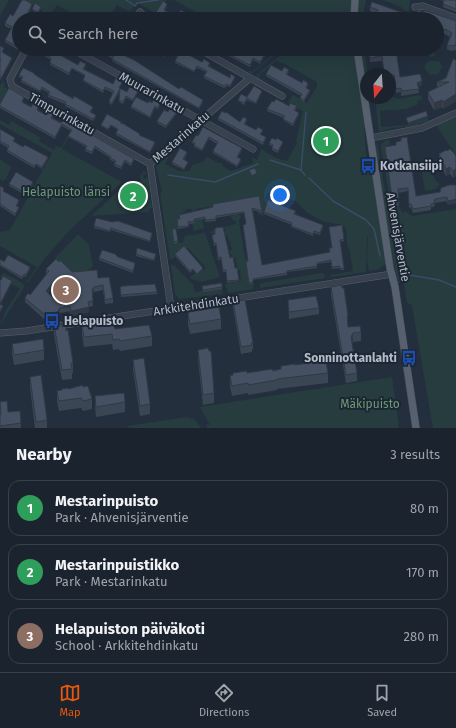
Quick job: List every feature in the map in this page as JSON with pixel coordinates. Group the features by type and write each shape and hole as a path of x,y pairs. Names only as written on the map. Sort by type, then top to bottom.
{"main road":[{"path":"354,12 355,0"},
{"name":"Ahvenisjärventie","path":"358,56 416,428"}],"street":[{"path":"415,7 423,6 440,12"},
{"path":"444,14 456,18"},
{"name":"Timpurinkatu","path":"22,56 10,79 12,86 150,164"},
{"name":"Muurarinkatu","path":"85,56 253,149"},
{"path":"211,56 282,96"},
{"name":"Mestarinkatu","path":"171,308 150,164 250,78"},
{"path":"371,138 422,128 456,113"},
{"name":"Arkkitehdinkatu","path":"0,332 26,331 392,274"}],"green space":[{"path":"0,0 9,0 0,16"},
{"path":"25,0 166,0 158,12 154,12 138,3 135,4 130,12 117,5 112,12 70,12 57,5 52,12 41,12 42,10"},
{"path":"174,0 352,0 351,12 196,12"},
{"path":"359,0 366,0 363,12 358,12"},
{"path":"383,0 410,0 409,12 403,10 401,7"},
{"path":"271,56 273,56 251,74 247,70 252,72"},
{"path":"279,56 355,56 360,88 360,104 362,104 366,128 364,129 367,164 365,165 374,180 386,264 377,270 369,271 367,260 367,236 366,272 331,277 330,275 353,271 350,251 347,245 346,228 339,224 324,222 308,213 295,201 269,192 265,197 268,202 266,212 264,211 263,213 265,216 258,214 259,198 238,214 241,216 239,221 245,258 248,261 249,284 254,284 253,289 228,293 225,284 241,281 240,270 237,270 236,258 218,261 216,258 232,256 232,254 230,255 229,250 232,250 230,242 232,241 229,241 227,235 225,235 225,228 215,230 215,233 209,234 214,229 236,224 236,221 233,221 231,216 234,215 221,202 213,204 213,206 195,209 197,220 202,219 204,228 194,231 192,223 195,223 192,209 186,209 186,213 183,209 184,212 179,215 180,229 176,230 174,244 183,242 185,236 205,233 220,277 202,282 191,279 191,276 195,273 197,275 206,268 188,248 176,254 173,259 170,259 160,193 162,192 156,167 167,155 168,158 165,164 179,171 190,171 192,165 204,161 207,157 222,163 224,167 231,171 253,163 252,157 257,160 261,149 276,158 287,161 297,143 296,141 303,111 288,102 293,95 307,103 317,86 317,82 283,63 278,62 277,60 258,76 275,86 256,76"},
{"path":"361,56 365,56 367,68 363,68"},
{"path":"431,60 441,62 440,64 443,66 438,74 430,75 424,68 426,63"},
{"path":"2,82 5,83 4,87 31,103 9,90 0,105 0,86"},
{"path":"420,95 423,98 417,101 418,104 406,109 380,111 381,127 408,125 428,117 428,121 414,126 392,128 379,132 376,104 396,104 396,98"},
{"path":"456,116 456,155 436,125"},
{"name":"Helapuisto länsi","path":"0,120 9,125 11,121 41,138 39,141 54,150 56,146 61,148 74,125 62,149 122,182 70,230 45,258 28,282 26,282 37,267 0,246 0,232 10,230 52,153 0,124"},
{"path":"389,140 390,145 385,146 385,151 393,207 399,207 403,213 405,211 412,216 456,209 456,428 433,428 412,306 407,302 381,147 382,143"},
{"path":"377,142 400,283 398,283 384,210 376,150"},
{"path":"0,159 11,167 6,179 3,181 0,179"},
{"path":"144,171 147,174 143,175 144,179 148,178 152,208 149,208 149,212 91,216 123,187 141,181 140,176"},
{"path":"422,171 431,171 435,180 440,184 436,189 425,191"},
{"path":"78,234 89,245 93,266 87,270 87,275 77,277 55,258"},
{"path":"171,265 174,265 193,285 195,292 222,289 223,294 179,299 175,294"},
{"path":"4,273 25,286 0,325 6,310 20,289 0,277"},
{"path":"321,273 324,274 325,278 260,288 260,284 262,283"},
{"name":"Mäkipuisto","path":"392,377 399,428 207,428 206,424 210,425 200,407"},
{"path":"187,417 194,419 201,428 128,428 127,426"}],"building":[{"path":"22,0 32,4 28,12 15,12"},
{"path":"444,0 456,0 456,9 443,4"},
{"path":"163,1 167,4 164,10 167,12 156,12"},
{"path":"372,2 401,12 377,12 378,10 370,7"},
{"path":"35,3 41,7 38,12 32,9"},
{"path":"10,14 12,15 12,27 5,23"},
{"path":"444,17 456,21 456,45 447,45 452,33 444,29"},
{"path":"12,27 12,44 5,40"},
{"path":"0,46 4,48 2,52 12,58 0,80 1,60"},
{"path":"48,56 62,56 78,65 80,61 86,64 83,69 113,84 116,78 122,82 119,88 127,92 130,86 138,91 133,100 126,96 123,102 119,100 120,89 112,103 109,101 114,91 105,87 103,91 83,80 85,75 72,68 69,73 50,63 51,58"},
{"path":"112,56 125,56 134,60 179,89 181,87 203,100 199,108 112,59 114,57"},
{"path":"178,56 190,56 202,62 204,59 210,63 208,66 230,78 231,74 235,77 230,86 227,84 224,86 204,76 207,71 197,66 194,71 175,61"},
{"path":"232,56 264,56 260,62 253,58 250,65"},
{"path":"382,56 397,56 400,77 420,74 422,81 417,83 419,89 401,91 401,88 396,89 396,68 384,68"},
{"path":"453,59 456,60 456,94 443,102 442,100 434,103 428,92 449,82 437,82 446,78"},
{"path":"271,65 282,71 284,67 289,70 286,74 302,83 303,80 308,83 306,88 310,90 304,100 300,98 302,94 266,74"},
{"path":"23,68 34,73 73,99 74,96 93,107 90,112 96,115 93,119 65,104 66,102 48,95 50,92 42,87 40,91 21,80 23,77 19,75"},
{"path":"254,86 262,91 256,103 247,98 244,103 238,100 241,94 247,97"},
{"path":"9,88 24,97 22,102 31,107 34,102 39,105 37,110 46,115 49,110 54,113 51,118 61,123 64,119 134,159 131,164 125,160 121,167 114,164 116,161 95,146 92,152 85,149 87,146 68,136 72,130 62,124 55,137 0,106"},
{"path":"136,97 148,103 149,101 152,103 154,99 160,103 158,108 155,106 150,117 131,106"},
{"path":"276,99 289,106 290,103 297,106 294,110 299,113 293,124 283,119 285,116 267,109 272,101 274,102"},
{"path":"170,108 177,112 166,126 157,121 164,110 168,112"},
{"path":"222,111 225,113 226,112 240,122 243,117 247,119 244,124 256,130 258,127 263,130 260,134 266,137 263,143 218,118"},
{"path":"426,111 428,116 408,123 406,118"},
{"path":"107,114 121,122 121,124 122,123 140,134 139,135 155,142 150,152 116,133 118,129 111,125 108,129 101,125"},
{"path":"203,127 242,148 237,157 241,159 237,166 213,151 218,142 209,137 202,150 194,145 195,143 192,142 196,135 198,136"},
{"path":"0,129 15,138 13,141 23,147 25,145 48,157 42,167 36,164 34,166 7,150 9,146 0,141"},
{"path":"407,137 416,196 440,192 441,188 449,185 456,185 456,199 448,201 447,197 435,199 431,206 413,209 411,204 409,204 408,188 398,189 399,203 393,204 385,147 396,145 396,142 401,141 401,138"},
{"path":"272,138 276,140 277,138 283,142 278,151 272,148 273,145 269,143"},
{"path":"180,148 187,152 183,159 188,162 184,169 172,162"},
{"path":"450,149 456,156 456,169 453,171 450,167 446,169 439,154"},
{"path":"255,168 257,173 252,176 249,170"},
{"path":"16,172 33,182 28,190 24,188 22,191 9,184"},
{"path":"0,186 4,188 3,191 19,200 16,206 19,207 15,214 0,204"},
{"path":"259,196 262,211 252,208 262,265 330,252 329,248 332,248 329,227 342,225 344,239 340,240 344,268 340,269 340,266 332,267 331,260 317,263 317,266 253,279 253,282 249,283 246,262 248,261 243,225 246,224 244,212 216,216 216,219 205,220 205,217 194,219 195,221 188,222 189,226 178,227 177,219 180,219 179,215 213,207 213,204"},
{"path":"268,200 296,211 294,214 323,225 320,233 314,231 313,234 291,226 292,223 264,212"},
{"path":"96,218 112,222 118,221 152,233 150,241 111,228 110,231 94,226"},
{"path":"223,227 230,258 233,257 239,280 227,281 226,270 223,270 221,257 218,258 216,243 214,244 212,235 215,234 215,228"},
{"path":"172,229 176,229 178,241 174,242"},
{"path":"184,246 203,268 197,274 193,269 190,271 175,254"},
{"path":"137,248 156,254 154,260 136,254"},
{"path":"102,250 135,263 133,271 99,258"},
{"path":"8,255 30,267 26,275 24,274 22,277 0,265 0,259 4,262"},
{"path":"56,259 59,262 60,260 72,272 97,270 98,278 109,277 113,298 105,300 103,285 94,287 92,290 93,301 88,302 89,307 71,311 70,306 60,308 57,312 44,314 25,298 28,293 30,295 49,271 46,269","holes":["56,279 68,288 70,302 60,304 46,291"]},
{"path":"3,276 12,281 0,304 0,280"},
{"path":"222,283 222,287 203,290 202,286"},
{"path":"155,284 157,292 121,295 120,287 123,286"},
{"path":"342,285 342,288 344,288 348,316 348,327 360,326 361,332 353,333 351,337 357,373 346,375 331,287"},
{"path":"316,296 319,308 289,312 288,300"},
{"path":"245,300 253,343 251,343 252,345 241,347 233,301"},
{"path":"0,304 3,306 0,312"},
{"path":"219,307 221,319 190,324 189,312"},
{"path":"109,321 109,323 113,322 115,329 149,325 152,336 120,341 119,339 113,340 112,334 84,337 82,325"},
{"path":"62,324 62,327 66,326 66,331 68,330 73,363 71,363 72,369 62,370 54,325"},
{"path":"43,339 44,350 14,355 12,344"},
{"path":"208,348 209,351 211,351 214,393 203,395 198,350"},
{"path":"144,358 150,404 140,406 133,360"},
{"path":"323,361 323,363 326,362 328,373 232,386 230,376 233,375 233,373 247,371 247,373 272,369 273,371 281,369 281,366"},
{"path":"41,375 47,420 36,422 30,377"},
{"path":"83,385 83,387 88,386 92,399 83,401 81,398 59,401 57,391"},
{"path":"124,393 125,402 96,407 95,396"},
{"path":"7,401 8,412 20,411 21,423 0,426 0,402"}],"waterway":[{"path":"126,0 135,6 137,3 158,0"},
{"path":"305,175 301,170 306,112"},
{"path":"270,160 301,170"},
{"path":"168,175 215,182 258,164"},
{"path":"309,178 333,201 366,220 374,229 380,256"},
{"path":"404,274 439,280 456,287"}],"place":[{"name":"Mestarinpuisto","path":"326,141"},
{"name":"Kotkansiipi","path":"368,166"},
{"name":"Mestarinpuistikko","path":"133,196"},
{"name":"Helapuiston päiväkoti","path":"66,290"},
{"name":"Helapuisto","path":"52,321"},
{"name":"Sonninottanlahti","path":"409,358"}]}
